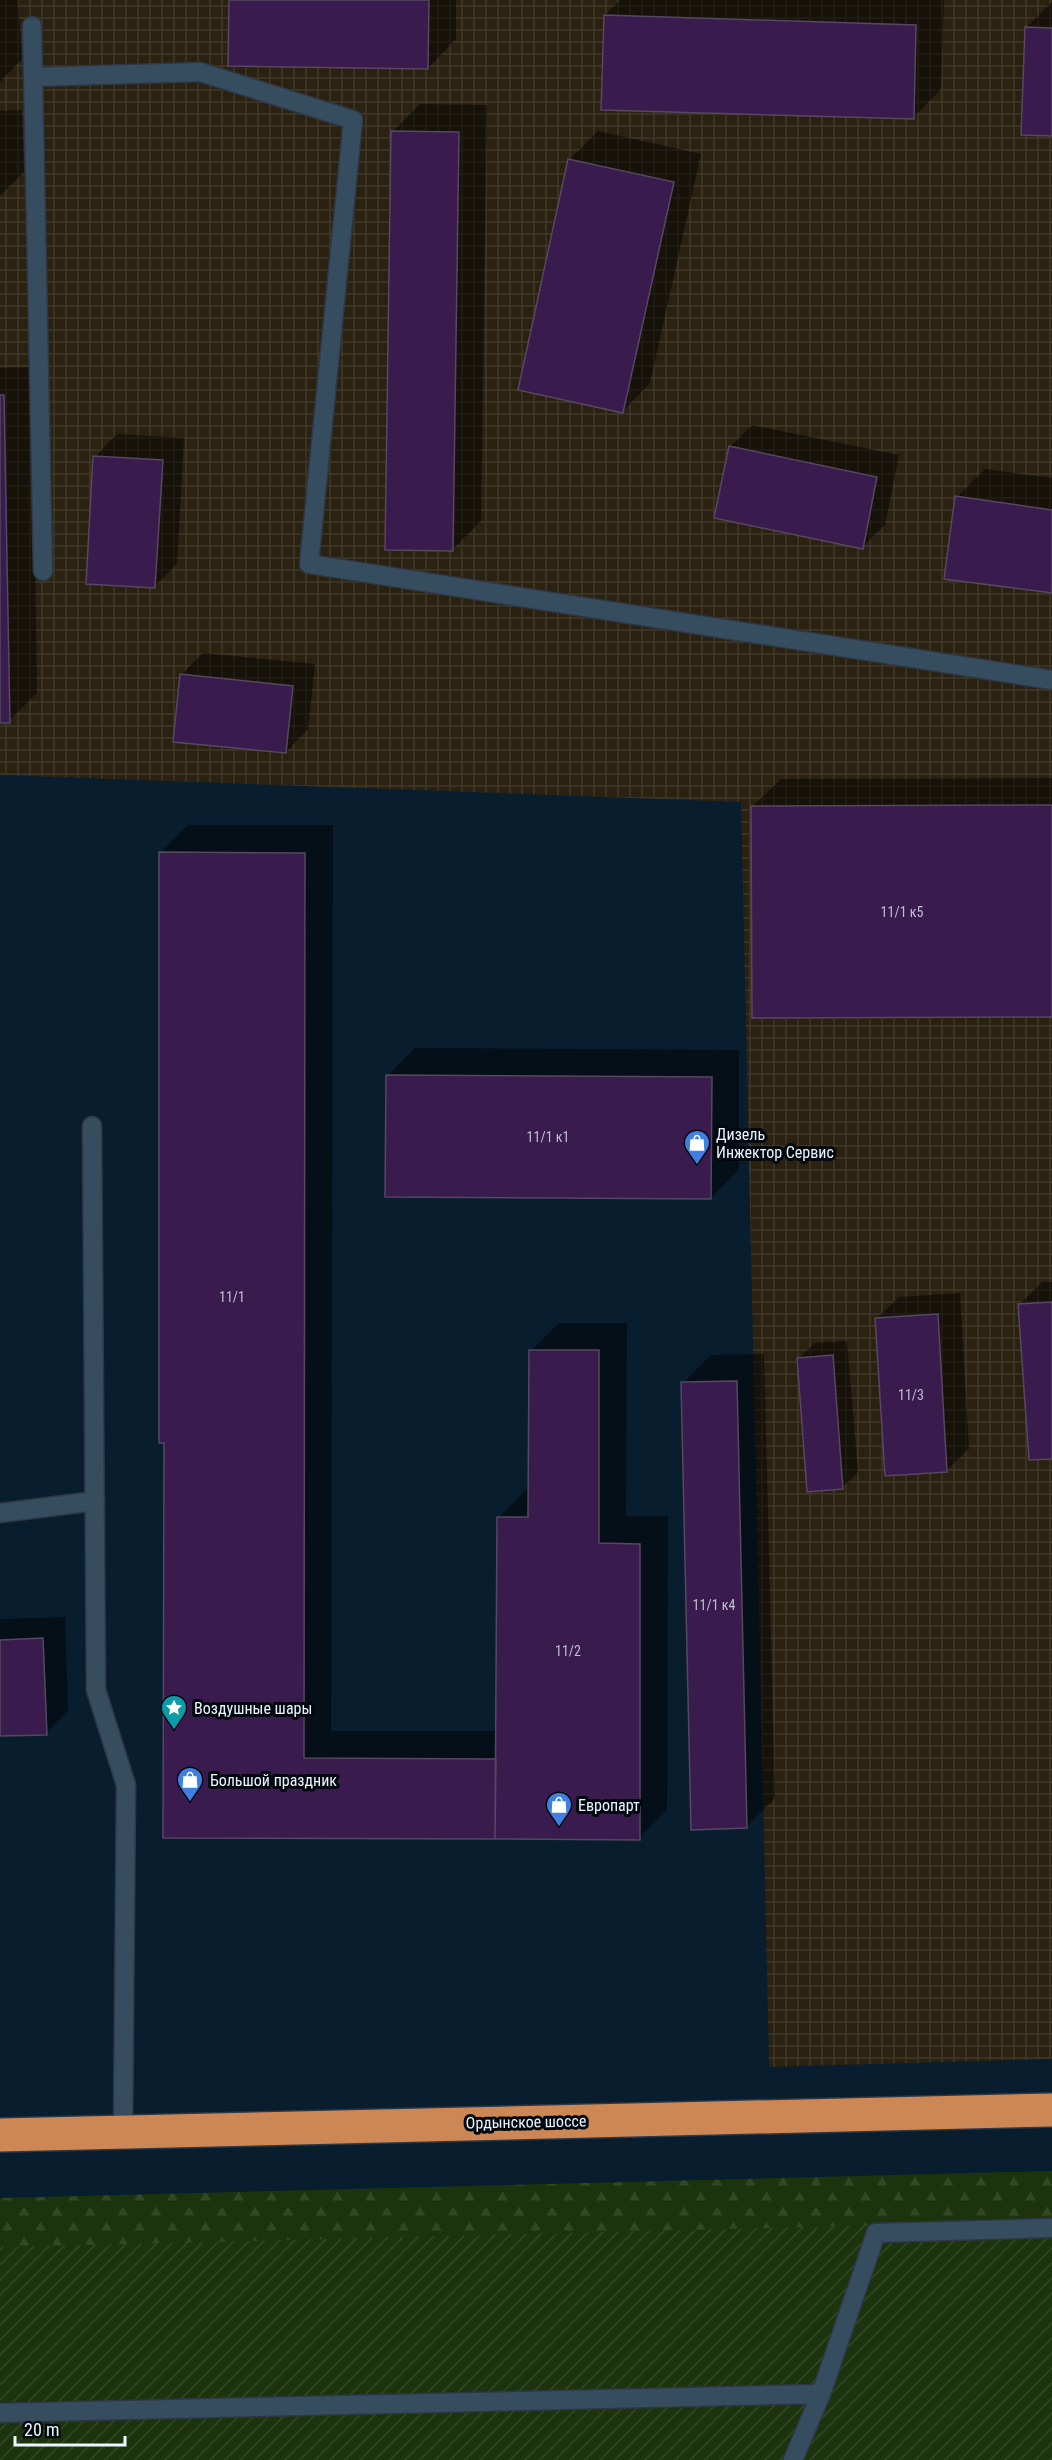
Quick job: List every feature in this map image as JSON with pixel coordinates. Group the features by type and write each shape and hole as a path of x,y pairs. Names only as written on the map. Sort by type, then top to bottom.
{"highway":[{"name":"Ордынское шоссе","path":"0,2134 1052,2110"}],"lane":[{"path":"32,26 43,571"},
{"path":"33,77 200,72 353,120 309,564 1052,680"},
{"path":"92,1126 96,1690 126,1785 123,2132"},
{"path":"0,1513 95,1500"},
{"path":"793,2460 820,2394 876,2233 1052,2228"},
{"path":"0,2413 820,2394"}],"shaded area":[{"path":"0,0 1052,0 1052,2059 769,2067 741,802 0,775"}],"green space":[{"path":"1052,2171 1052,2224 0,2253 0,2198"},
{"path":"1052,2221 1052,2460 0,2460 0,2247"}],"building":[{"path":"229,0 429,0 428,69 228,66"},
{"path":"604,15 916,25 914,119 601,110"},
{"path":"1025,27 1052,28 1052,136 1021,135"},
{"path":"391,131 459,132 453,551 385,550"},
{"path":"568,159 674,182 623,413 518,390"},
{"path":"0,395 4,395 10,723 0,723"},
{"path":"729,446 877,477 863,549 714,518"},
{"path":"93,456 163,460 155,588 86,584"},
{"path":"955,496 1052,510 1052,593 944,579"},
{"path":"180,674 293,686 286,753 173,742"},
{"path":"1052,805 1052,1017 752,1018 751,806"},
{"path":"159,852 305,853 304,1758 496,1759 495,1839 163,1838 164,1443 159,1443"},
{"path":"386,1075 712,1077 711,1199 385,1197"},
{"path":"1052,1302 1052,1459 1029,1460 1018,1304"},
{"path":"938,1314 947,1472 885,1476 875,1318"},
{"path":"529,1350 599,1350 599,1543 640,1544 640,1840 495,1839 497,1517 528,1517"},
{"path":"833,1355 843,1489 807,1492 797,1358"},
{"path":"737,1381 747,1828 691,1830 681,1382"},
{"path":"43,1638 47,1735 0,1736 0,1640"}],"place":[{"name":"Дизель Инжектор Сервис","path":"697,1166"},
{"name":"Воздушные шары","path":"174,1731"},
{"name":"Большой праздник","path":"190,1803"},
{"name":"Европарт","path":"559,1828"}]}
